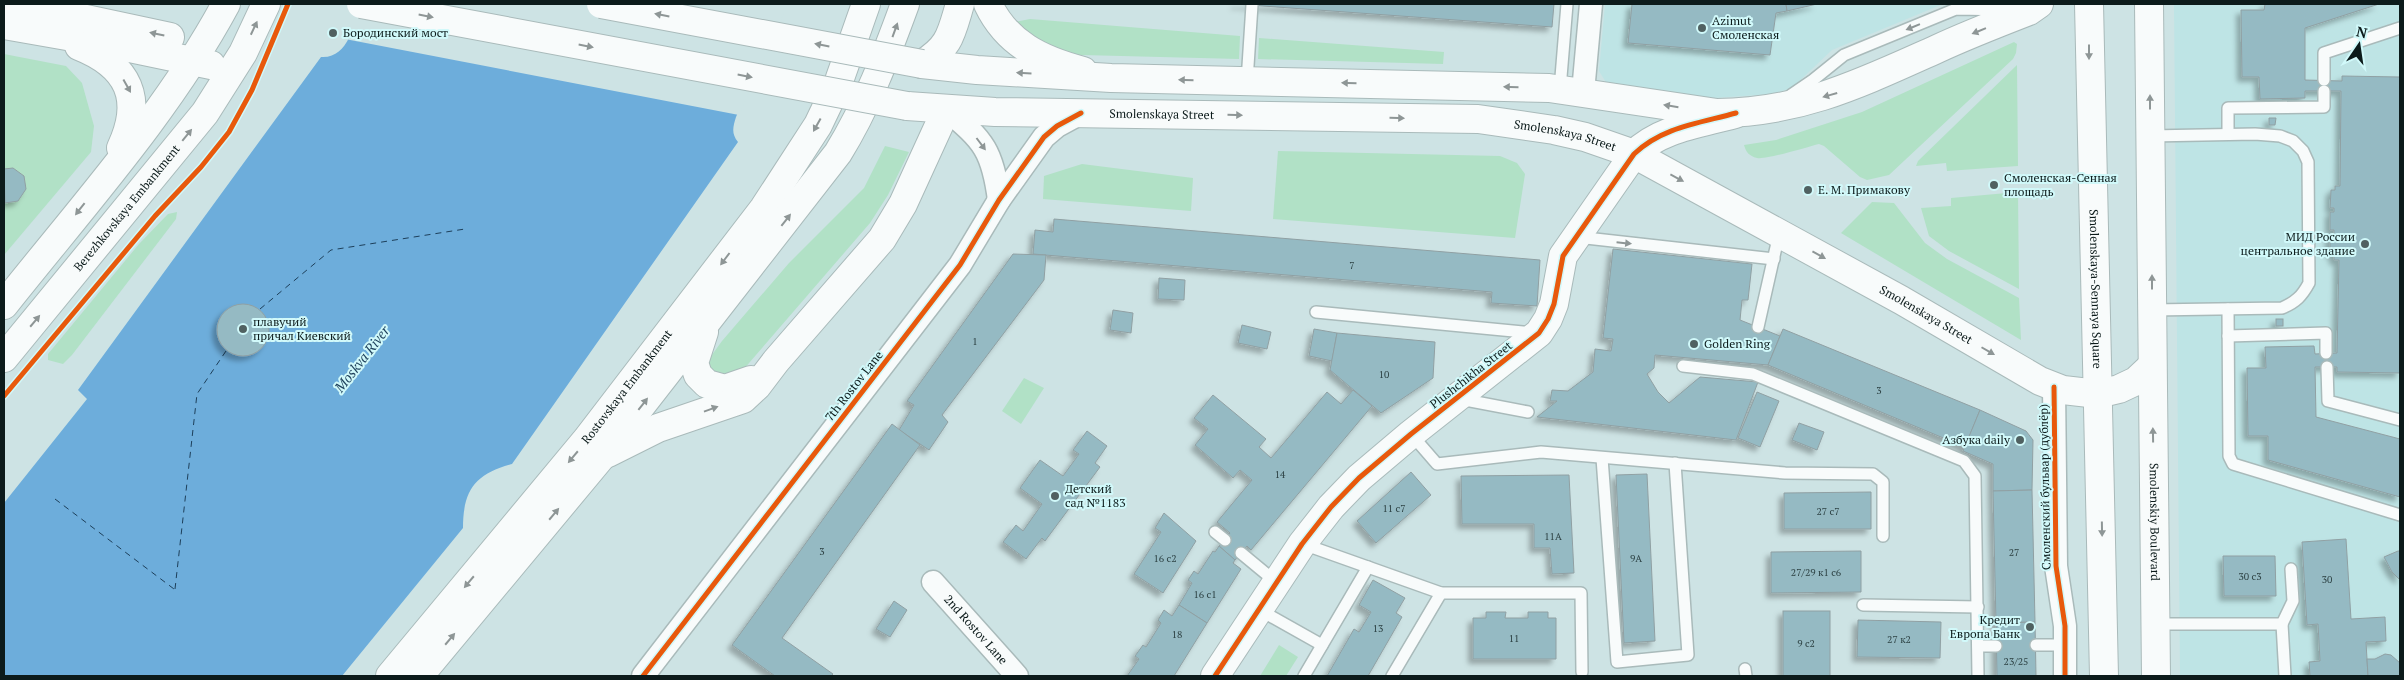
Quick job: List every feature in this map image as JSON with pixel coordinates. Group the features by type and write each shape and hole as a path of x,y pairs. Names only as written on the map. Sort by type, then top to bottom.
{"main road":[{"path":"16,4 199,53 237,61"},
{"path":"4,305 175,89 199,53 226,4"},
{"name":"Berezhkovskaya Embankment","path":"4,358 205,113 237,61 266,4"},
{"name":"Smolenskaya Street","path":"361,4 907,106 946,110 1478,119 1554,130 1586,137 1634,154 1776,246 2054,387 2080,393 2098,394 2119,390 2136,381 2152,366"},
{"path":"601,4 922,64 976,70 1111,78 1571,90 1699,111 1736,113 1769,110 1836,93 2034,7"},
{"name":"Rostovskaya Embankment","path":"390,676 587,439 764,208 818,125 839,81 866,4"},
{"name":"Rostovskaya Embankment","path":"419,676 602,456 838,153 873,89 905,4"},
{"path":"922,64 938,54 950,39 960,4"},
{"path":"988,4 995,19 1010,37 1028,51 1055,64 1111,78"},
{"name":"Smolenskaya-Sennaya Square","path":"2089,4 2098,394"},
{"path":"2149,4 2152,366"},
{"path":"4,25 44,34 199,53"},
{"path":"44,34 86,48 100,56 116,68 130,92 133,102 132,121 111,170"},
{"path":"602,456 658,428 743,399 757,386 776,361 882,239 903,204 930,150 946,110"},
{"name":"Plushchikha Street","path":"1215,676 1276,582 1330,507 1359,478 1411,434 1538,333 1548,319 1554,304 1564,256 1575,237 1634,154 1646,142 1665,132 1736,113"},
{"path":"710,317 696,349 694,363 698,375 707,384 725,389 750,381 776,361"},
{"name":"Smolenskiy Boulevard","path":"2152,366 2156,676"},
{"path":"2098,394 2104,676"}],"street":[{"path":"1571,90 1591,4"},
{"path":"946,110 971,131 990,157 1000,200"},
{"name":"7th Rostov Lane","path":"643,676 960,265 1000,200 1044,137 1057,126 1081,113"},
{"name":"Смоленский бульвар (дублёр)","path":"2054,387 2056,566 2064,626 2065,676"},
{"name":"2nd Rostov Lane","path":"933,582 1017,676"}],"lane":[{"path":"1567,4 1571,90"},
{"path":"1247,81 1252,5"},
{"path":"2228,134 2228,108 2324,107 2324,52 2400,28"},
{"path":"2150,136 2228,134 2280,136 2293,141 2303,151 2308,162 2309,283 2303,295 2294,304 2282,308 2152,310"},
{"path":"1575,237 1776,246 1758,327"},
{"path":"2228,309 2229,456 2233,464 2400,514"},
{"path":"1316,312 1538,333"},
{"path":"2228,336 2326,333 2326,353"},
{"path":"1683,366 1754,369 1964,461 1975,476 1978,676"},
{"path":"2327,367 2328,401 2400,420"},
{"path":"1458,398 1528,412"},
{"path":"1411,434 1437,464 1541,452 1675,462 1785,473 1873,474 1883,482 1883,536"},
{"path":"1602,458 1617,662 1688,655 1675,462"},
{"path":"1215,532 1225,540"},
{"path":"1302,544 1441,593 1581,593 1582,672"},
{"path":"1241,553 1276,582"},
{"path":"1304,676 1368,567"},
{"path":"2285,676 2282,624 2293,601 2291,569"},
{"path":"1392,676 1441,593"},
{"path":"1864,605 1978,608"},
{"path":"1258,609 1322,646"},
{"path":"2155,624 2282,624"},
{"path":"2036,645 2065,645"},
{"path":"1978,646 1996,646"}],"shaded area":[{"path":"1605,4 1943,4 1832,50 1792,88 1772,94 1713,98 1607,84 1599,71"},
{"path":"2174,4 2400,4 2400,676 2180,676"}],"green space":[{"path":"1030,19 1240,36 1239,59 1082,55 1081,59 1038,49 1015,22"},
{"path":"1259,38 1444,52 1443,64 1258,59"},
{"path":"2014,42 2017,44 2013,59 1889,175 1867,180 1860,177 1824,146 1819,144 1762,158 1752,156 1744,145 1776,140 1862,112"},
{"path":"4,54 66,66 82,83 94,126 91,152 4,255"},
{"path":"2017,65 2018,166 1947,171 1946,163 1916,166 1918,161"},
{"path":"885,146 909,152 888,195 870,223 743,370 731,378 718,375 706,363 722,341 789,263 864,188"},
{"path":"1278,151 1500,156 1517,163 1525,174 1515,238 1273,219"},
{"path":"1082,164 1193,178 1191,211 1043,199 1044,176"},
{"path":"2018,192 2019,289 1949,251 1929,236 1921,208 1951,206 1951,198"},
{"path":"1872,202 1894,203 1925,243 1947,259 2019,298 2021,340 1841,233"},
{"path":"177,212 176,219 72,355 63,364 48,360 48,354 139,244 168,214"},
{"path":"1024,378 1044,388 1021,424 1002,411"},
{"path":"1279,645 1298,657 1286,676 1260,676"}],"water":[{"name":"Moskva River","path":"362,4 785,4 736,117 733,130 738,142 512,464 489,473 474,485 466,503 463,528 342,676 4,676 4,503 87,399 78,390 321,57 330,56 344,46 353,30"}],"pier":[{"path":"359,4 788,4 739,115 345,39"}],"building":[{"path":"1235,4 1554,4 1552,27"},
{"name":"Azimut Смоленская","path":"1632,4 1786,4 1787,11 1776,13 1770,55 1628,43"},
{"path":"1786,4 1817,4 1787,11"},
{"name":"МИД России центральное здание","path":"2265,4 2379,4 2305,28 2305,80 2342,81 2342,76 2400,77 2400,373 2337,372 2337,367 2315,367 2316,417 2400,439 2400,497 2268,460 2268,436 2248,436 2247,368 2266,368 2265,347 2314,346 2315,354 2337,353 2339,260 2334,260 2334,253 2330,253 2330,234 2334,234 2334,230 2330,230 2330,212 2334,212 2334,208 2330,208 2331,190 2335,190 2335,186 2340,186 2341,91 2305,91 2305,98 2260,99 2259,77 2242,77 2241,10 2264,10"},
{"path":"2269,118 2276,118 2275,125 2269,125"},
{"path":"13,168 24,176 26,189 18,201 5,203 4,169"},
{"path":"1054,219 1540,260 1537,306 1491,303 1492,292 1033,254 1035,230 1053,232"},
{"name":"Golden Ring","path":"1613,249 1752,264 1748,300 1742,300 1740,320 1780,336 1768,365 1655,355 1654,368 1647,374 1658,392 1669,403 1700,377 1758,382 1736,440 1537,417 1557,401 1550,401 1552,390 1568,391 1593,372 1595,349 1611,351 1613,339 1603,338"},
{"path":"1013,254 1046,255 1044,280 942,415 948,422 929,450 899,430 914,405 907,401"},
{"path":"1159,278 1185,280 1184,300 1158,299"},
{"name":"плавучий причал Киевский","path":"238,304 248,304 262,311 269,325 269,335 262,349 248,356 238,356 228,352 221,345 217,335 217,325 221,315 228,308"},
{"path":"1113,310 1133,313 1131,333 1110,330"},
{"path":"2276,319 2283,319 2283,326 2276,326"},
{"path":"1242,325 1271,332 1267,349 1238,343"},
{"path":"1314,329 1337,333 1332,361 1309,356"},
{"path":"1783,329 1980,410 1965,447 1768,365"},
{"path":"1337,333 1435,342 1433,378 1381,413 1330,370"},
{"path":"1353,390 1372,406 1251,550 1247,546 1235,560 1219,546 1230,533 1217,522 1252,480 1240,470 1233,478 1195,445 1208,429 1194,418 1213,395 1266,439 1259,447 1271,458 1327,392 1341,404"},
{"path":"1757,392 1779,401 1760,447 1738,438"},
{"path":"1980,410 2026,431 2033,440 2032,490 1993,491 1993,464 1963,451"},
{"path":"1799,423 1824,432 1817,450 1792,440"},
{"path":"892,424 920,445 782,638 833,674 831,676 775,676 732,645"},
{"name":"Детский сад №1183","path":"1087,431 1107,446 1095,463 1100,467 1045,541 1042,538 1026,559 1003,542 1016,525 1023,531 1042,504 1020,488 1040,460 1063,476 1079,454 1073,450"},
{"path":"1411,472 1431,495 1376,543 1357,521"},
{"path":"1647,474 1655,641 1624,643 1616,475"},
{"path":"1569,475 1574,573 1552,574 1550,548 1534,548 1534,524 1462,524 1461,476"},
{"path":"2032,490 2035,622 1996,623 1993,491"},
{"path":"1871,492 1871,529 1784,529 1784,493"},
{"path":"1164,513 1196,541 1163,593 1134,574 1161,532 1155,528"},
{"path":"2346,539 2351,619 2385,617 2386,641 2366,642 2368,676 2310,676 2309,662 2320,661 2318,624 2307,625 2302,542"},
{"path":"1219,546 1235,560 1233,563 1241,569 1207,623 1179,605 1192,583 1188,580 1194,571 1198,574 1213,551 1215,552"},
{"path":"1861,551 1861,592 1771,593 1771,552"},
{"path":"2400,551 2400,580 2392,572 2384,557"},
{"path":"2223,556 2275,556 2276,596 2224,596"},
{"path":"1373,580 1405,598 1396,613 1402,617 1368,676 1327,676 1354,629 1359,632 1371,612 1359,605"},
{"path":"894,601 907,610 890,637 876,629"},
{"path":"1179,605 1207,623 1174,676 1127,676 1139,659 1135,656 1143,645 1146,647 1161,623 1158,620 1164,610 1172,616"},
{"path":"1783,611 1830,611 1830,676 1783,676"},
{"path":"1486,612 1506,612 1505,618 1528,618 1528,612 1548,612 1548,618 1556,618 1556,659 1473,659 1473,618 1486,618"},
{"path":"1858,620 1941,622 1940,658 1857,657"},
{"path":"2035,622 2036,676 1997,676 1996,623"},
{"path":"2385,654 2391,655 2400,663 2400,676 2368,676 2367,659 2375,659"}],"ferry route":[{"path":"260,309 331,250 465,229"},
{"path":"175,589 197,394 226,351"},
{"path":"55,499 174,589"}],"cycle path":[{"path":"4,396 155,216 201,167 229,132 252,90 288,4"},
{"path":"643,676 960,265 999,200 1044,137 1057,126 1081,113"},
{"path":"1215,676 1302,544 1331,507 1359,478 1411,434 1539,333 1548,319 1554,304 1563,256 1634,154 1645,145 1669,132 1695,123 1736,113"},
{"path":"2054,387 2056,566 2065,626 2065,676"}],"place":[{"name":"Azimut Смоленская","path":"1702,28"},
{"name":"Бородинский мост","path":"333,33"},
{"name":"Смоленская-Сенная площадь","path":"1994,185"},
{"name":"Е. М. Примакову","path":"1808,190"},
{"name":"МИД России центральное здание","path":"2365,244"},
{"name":"плавучий причал Киевский","path":"243,329"},
{"name":"Golden Ring","path":"1694,344"},
{"name":"Азбука daily","path":"2020,440"},
{"name":"Детский сад №1183","path":"1055,496"},
{"name":"Кредит Европа Банк","path":"2030,627"}]}
